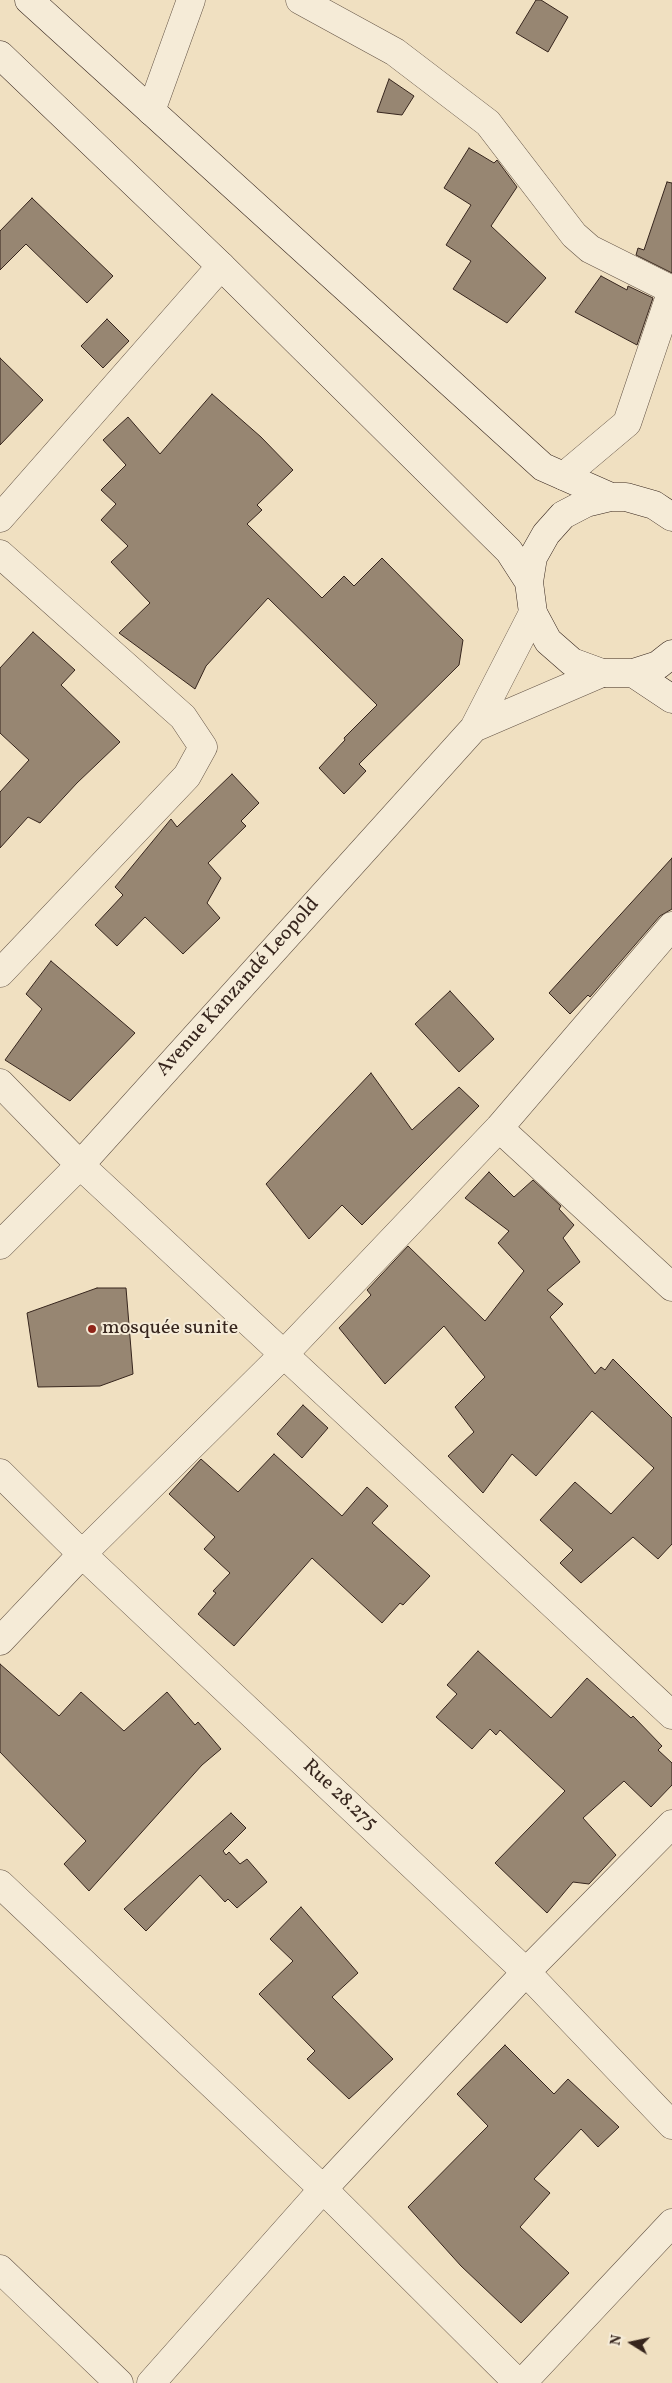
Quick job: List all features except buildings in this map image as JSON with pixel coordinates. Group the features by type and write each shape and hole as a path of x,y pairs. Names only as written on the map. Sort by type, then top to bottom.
{"street":[{"path":"151,111 191,0"},
{"path":"33,2 543,467 611,497"},
{"path":"319,3 395,52 488,123 574,235 590,250 672,290 627,423 564,476"},
{"path":"0,55 221,266 509,551 529,582"},
{"path":"0,518 221,266"},
{"path":"672,517 654,505 626,497 611,497 586,503 563,515 546,534 534,556 529,582 533,613 548,641 572,662 602,673 633,673 658,665 672,654"},
{"path":"0,554 183,717 203,747 187,776 0,973"},
{"path":"474,728 533,613"},
{"path":"474,728 602,673"},
{"path":"633,673 672,699"},
{"name":"Avenue Kanzandé Leopold","path":"0,1245 80,1165 474,728"},
{"path":"0,1641 82,1554 284,1354 499,1128 672,926"},
{"path":"0,1083 80,1165 672,1715"},
{"path":"499,1128 672,1287"},
{"name":"Rue 28.275","path":"0,1473 82,1554 526,1972 672,2125"},
{"path":"151,2383 323,2189 526,1972 672,1824"},
{"path":"0,1884 323,2189 518,2383"},
{"path":"522,2383 672,2223"},
{"path":"0,2269 119,2383"}],"place":[{"name":"mosquée sunite","path":"92,1329"}]}
